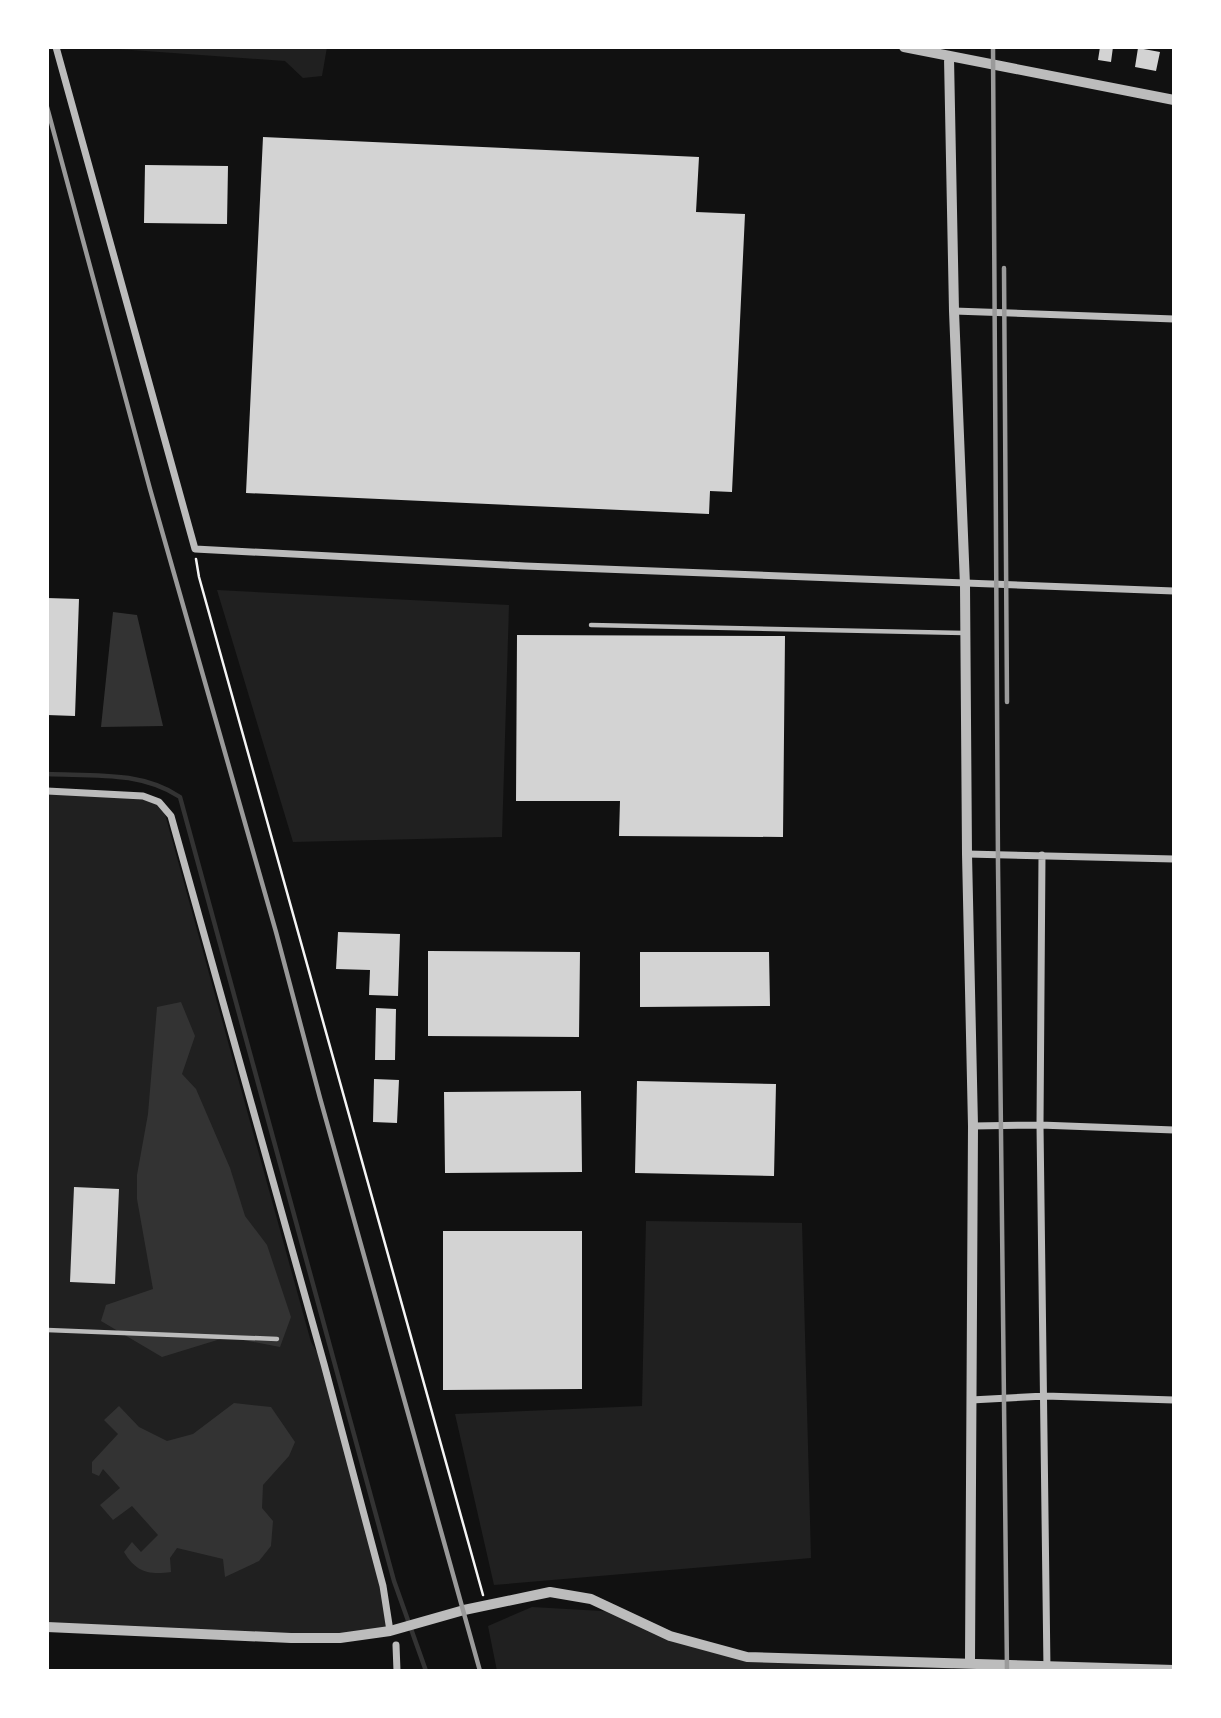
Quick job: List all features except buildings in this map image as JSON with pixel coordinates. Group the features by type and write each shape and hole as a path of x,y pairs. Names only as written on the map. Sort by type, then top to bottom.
{"street":[{"path":"56,47 195,549 525,566 1174,591"},
{"path":"904,47 1173,99"},
{"path":"956,55 954,311 965,584 973,1126 970,1667"},
{"path":"954,311 1174,318"},
{"path":"47,791 143,796 159,802 171,816 324,1364 383,1586 390,1631"},
{"path":"967,854 1174,859"},
{"path":"1042,855 1041,1125 1047,1668"},
{"path":"973,1126 1041,1125 1174,1130"},
{"path":"971,1400 1045,1396 1174,1401"},
{"path":"47,1627 340,1638 390,1631 531,1594 550,1592 591,1599 670,1636 747,1657 970,1667 1174,1670"},
{"path":"396,1645 397,1671"}],"lane":[{"path":"591,625 965,633"},
{"path":"47,1330 277,1339"}],"path":[{"path":"195,549 203,590 486,1605"}],"shaded area":[{"path":"90,47 327,47 322,76 303,78 285,61"},
{"path":"217,590 509,605 502,837 293,842"},
{"path":"113,612 137,615 163,726 101,727"},
{"path":"47,794 143,796 163,807 311,1342 324,1364 383,1586 390,1631 340,1638 47,1627"},
{"path":"181,1002 195,1036 182,1074 196,1089 230,1168 245,1216 267,1245 291,1317 280,1347 227,1337 162,1357 101,1321 106,1305 153,1289 137,1199 137,1175 148,1114 157,1007"},
{"path":"646,1221 802,1223 811,1558 494,1585 455,1414 642,1406"},
{"path":"234,1403 271,1407 295,1442 289,1456 263,1485 262,1508 273,1521 271,1546 259,1561 225,1577 223,1559 177,1548 170,1558 171,1572 143,1571 133,1564 124,1552 132,1542 141,1552 158,1535 132,1506 113,1520 100,1505 120,1488 103,1469 99,1476 92,1473 92,1462 118,1434 104,1420 119,1406 139,1427 167,1441 193,1434"},
{"path":"532,1607 619,1612 734,1654 952,1662 953,1671 497,1671 488,1626"}],"waterway":[{"path":"47,774 116,776 149,783 180,797 394,1581 426,1671"}],"railway":[{"path":"993,47 1007,1671"},
{"path":"47,107 150,489 276,932 480,1671"},
{"path":"1004,268 1007,702"}]}
